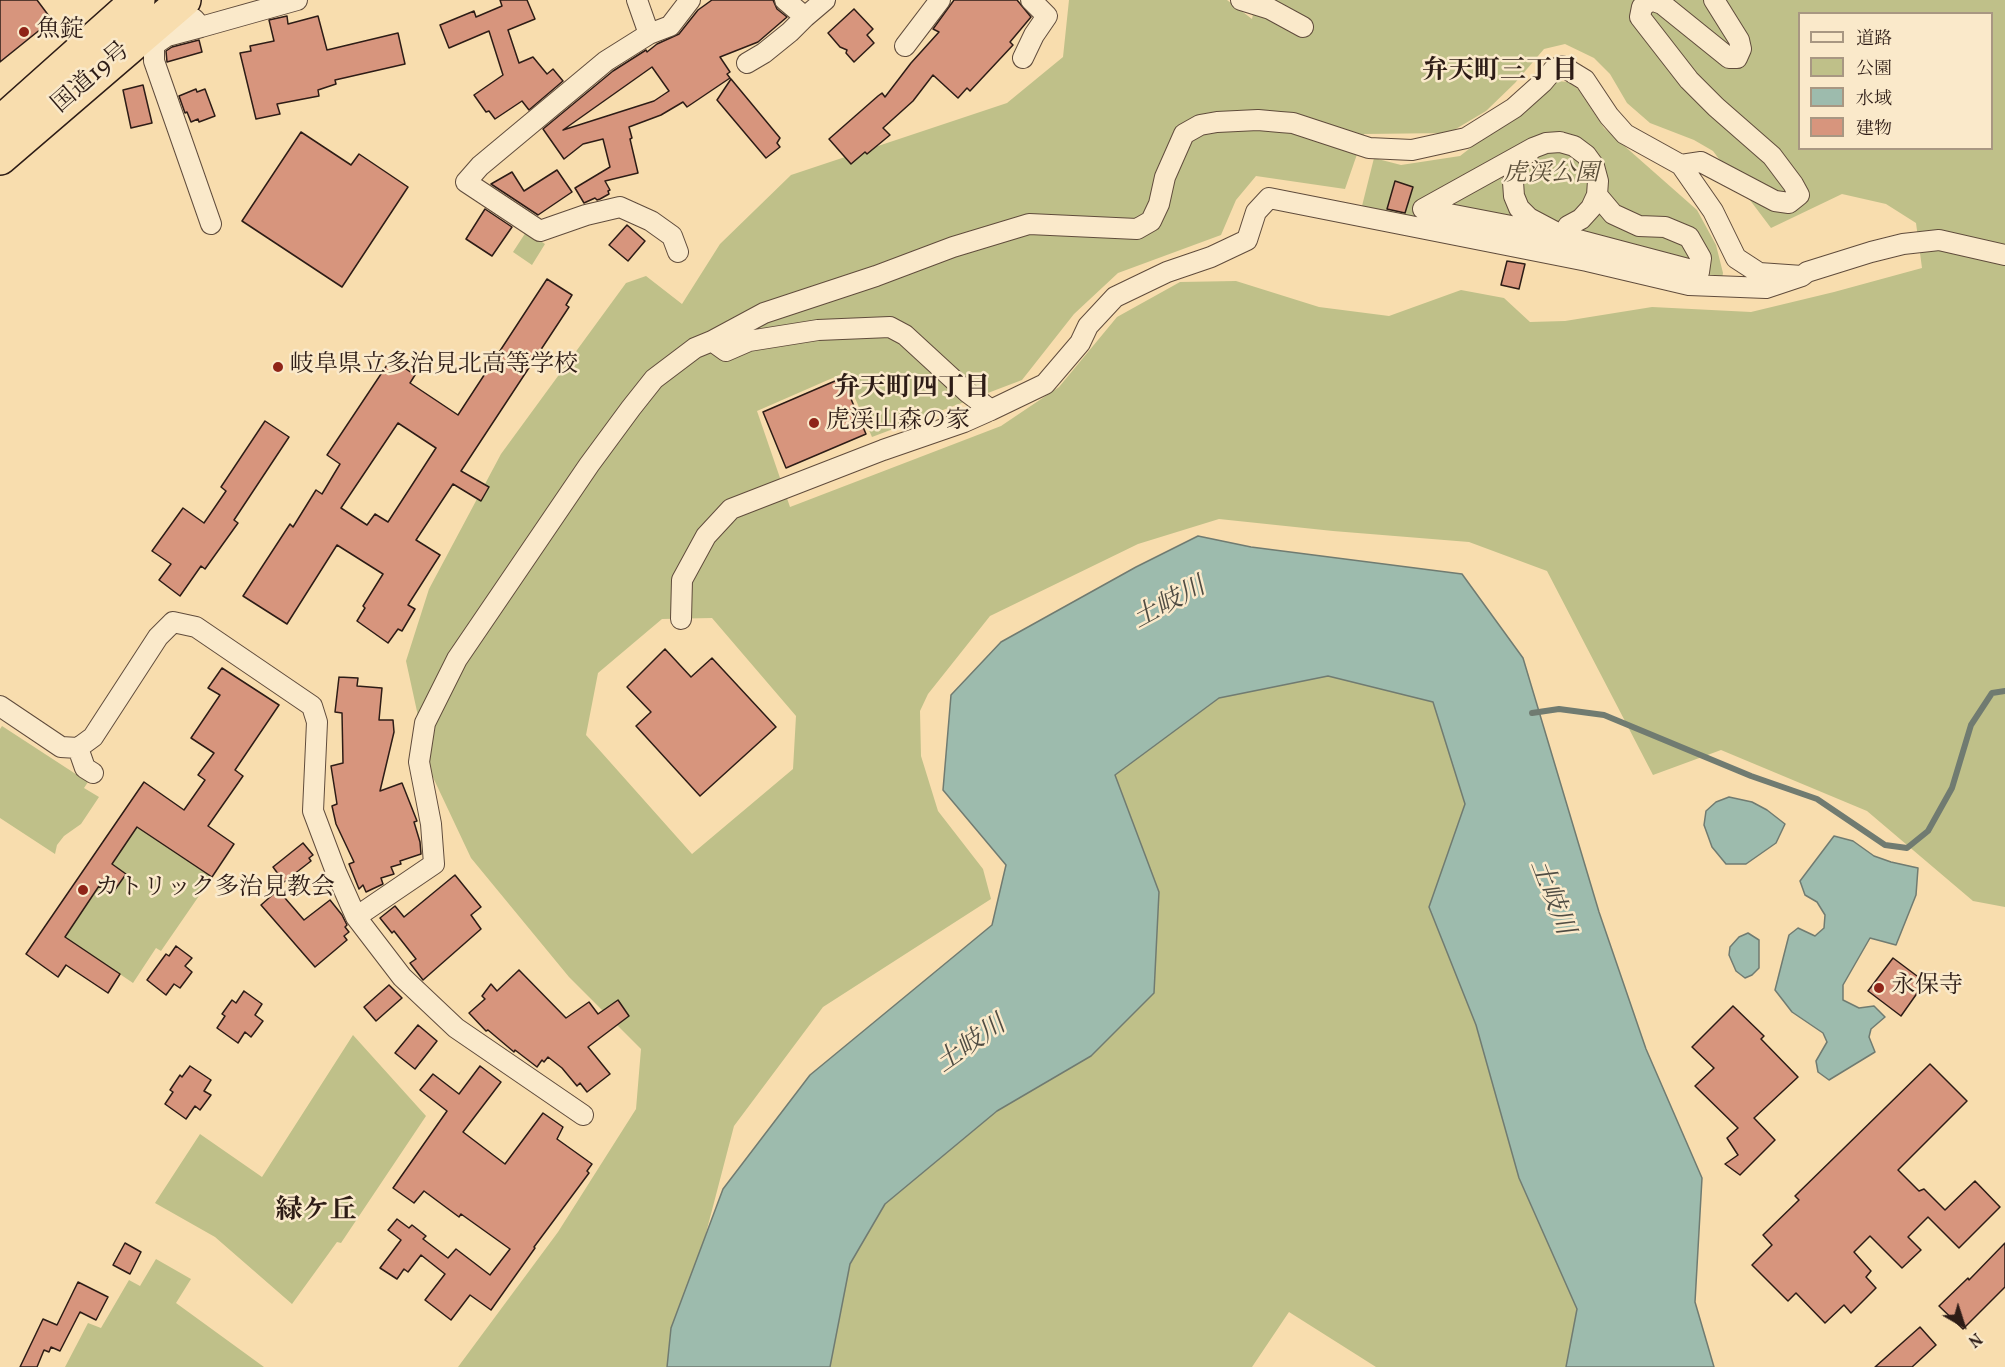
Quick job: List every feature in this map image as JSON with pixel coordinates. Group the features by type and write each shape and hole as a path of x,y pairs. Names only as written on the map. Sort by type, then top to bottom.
{"highway":[{"name":"国道19号","path":"0,123 138,0"},
{"name":"国道19号","path":"0,158 182,2"}],"street":[{"path":"211,224 154,61 154,45 168,36 297,0"},
{"path":"637,0 649,34"},
{"path":"678,252 672,237 651,221 620,207 586,215 540,231 466,182 480,166 606,61 649,34 670,26 690,0"},
{"path":"785,0 805,17"},
{"path":"747,63 764,53 790,32 825,0"},
{"path":"905,46 940,0"},
{"path":"1023,58 1034,35 1047,16 1031,0"},
{"path":"1241,0 1270,9 1304,27"},
{"path":"1681,165 1701,162 1775,201 1789,203 1799,195 1772,156 1689,80 1640,16 1642,7 1651,0 1662,4 1729,58 1737,58 1740,49 1739,40 1714,0"},
{"path":"182,2 201,27"},
{"path":"356,916 435,864 431,824 419,762 425,723 457,658 589,465 654,379 695,348 764,313 876,276 953,247 1029,224 1137,229 1151,221 1159,204 1165,177 1184,134 1200,125 1258,120 1293,123 1369,148 1412,150 1466,138 1514,108 1554,69 1562,66 1585,80 1624,134 1681,165 1713,211 1736,258 1732,278 1720,287"},
{"path":"1543,138 1523,157 1516,169 1513,182 1514,196 1519,208 1552,241"},
{"path":"681,619 682,580 706,536 731,509 883,450 964,422 1045,384 1080,343 1088,326 1115,297 1167,272 1211,257 1247,240 1256,212 1269,198 1410,226 1552,241 1568,226 1581,219 1591,208 1597,195 1598,181 1594,166 1586,155 1574,146 1543,138 1423,209"},
{"path":"1410,226 1415,207 1679,274 1699,272 1701,258 1689,237 1665,226 1639,226 1613,214 1597,195"},
{"path":"1679,274 1689,285 1766,288 1808,272 1903,244 1939,240 2005,255"},
{"path":"1736,258 1760,273 1802,276"},
{"path":"712,341 726,351 749,341 818,330 890,327 905,335 967,392 991,410"},
{"path":"0,706 61,747 78,748 93,737 158,637 173,622 196,627 312,705 317,722 314,811 336,872 356,916 402,977 456,1028 583,1116"},
{"path":"78,748 86,768 93,773"}],"green space":[{"path":"1069,0 1227,0 1252,19 1256,0 2005,0 2005,907 1973,901 1867,811 1721,750 1653,775 1547,571 1469,542 1219,519 1138,544 990,616 928,694 920,711 921,756 938,811 983,869 991,899 823,1007 734,1126 671,1367 458,1367 558,1232 636,1109 641,1049 569,977 471,858 430,771 406,661 429,589 501,454 626,283 646,276 682,304 720,244 791,175 1007,103 1063,57","holes":["1565,44 1594,58 1610,74 1627,103 1650,123 1694,140 1713,151 1771,228 1842,194 1886,204 1916,223 1922,268 1751,312 1652,307 1565,321 1530,322 1504,298 1461,290 1389,316 1319,307 1236,281 1180,282 1117,317 1059,387 1001,426 790,507 757,411 844,373 872,437 1022,380 1074,314 1118,273 1221,235 1236,200 1256,176 1345,189 1364,134 1449,133 1486,111 1515,83 1544,49","712,618 796,716 793,769 692,854 586,735 598,673 662,619"]},
{"name":"虎渓公園","path":"1557,81 1568,82 1578,89 1604,128 1697,210 1716,245 1723,273 1721,284 1361,210 1374,158 1401,165 1460,156"},
{"path":"526,232 545,244 532,265 513,252"},
{"path":"1328,676 1433,702 1465,804 1429,907 1476,1025 1519,1178 1577,1309 1566,1367 1376,1367 1289,1312 1252,1367 830,1367 850,1264 885,1204 997,1111 1091,1056 1159,892 1115,775 1219,698"},
{"path":"2,726 88,782 84,788 99,797 81,824 64,836 57,845 55,854 0,818 0,729"},
{"path":"137,827 212,877 161,951 156,948 133,983 65,937 99,886 112,894 126,874 112,864"},
{"path":"353,1035 426,1116 341,1243 337,1242 292,1304 215,1237 155,1203 200,1134 262,1177"},
{"path":"156,1259 191,1279 176,1303 264,1367 65,1367 88,1323 101,1328 129,1280 140,1286"}],"water":[{"name":"土岐川","path":"1198,536 1251,547 1462,574 1523,658 1599,912 1646,1049 1702,1178 1695,1302 1714,1367 1566,1367 1577,1309 1519,1178 1476,1025 1429,907 1465,804 1433,702 1328,676 1219,698 1115,775 1159,892 1154,993 1091,1056 997,1111 885,1204 850,1264 830,1367 667,1367 671,1328 723,1189 810,1075 992,925 1006,865 943,790 951,695 1001,642 1136,567"},
{"path":"1729,797 1752,802 1785,824 1776,843 1746,864 1726,864 1712,847 1704,825 1706,811 1716,802"},
{"path":"1834,836 1853,841 1874,856 1918,868 1916,895 1896,945 1870,938 1843,985 1843,1000 1859,1008 1874,1006 1885,1017 1871,1029 1869,1037 1875,1052 1829,1080 1818,1072 1816,1061 1827,1042 1823,1033 1792,1012 1775,990 1789,935 1798,928 1815,936 1824,928 1825,915 1817,902 1805,895 1800,881"},
{"path":"1748,933 1759,940 1759,968 1745,978 1736,971 1729,955 1730,947 1739,937"}],"building":[{"name":"魚錠","path":"0,0 37,0 52,20 0,62"},
{"path":"500,0 527,0 535,19 508,30 519,63 533,57 547,74 553,69 563,81 529,110 522,101 495,119 489,111 486,112 474,95 503,75 489,31 449,48 440,25 474,11 476,17 502,6"},
{"path":"712,0 773,0 777,9 787,17 758,42 720,57 730,72 727,74 730,78 687,107 683,102 661,115 629,127 638,173 605,181 610,190 609,194 584,203 575,188 610,167 603,139 583,144 564,159 543,129 613,71 646,50 647,52 657,44 679,34 698,10","holes":["652,67 669,91 654,101 563,130"]},
{"path":"954,0 1017,0 1031,17 1010,42 1013,45 970,91 967,88 958,98 933,75 913,101 883,128 890,135 851,164 829,139 882,93 885,97 939,32 933,29"},
{"path":"854,9 873,29 867,35 874,43 854,62 846,53 847,50 840,47 828,33"},
{"path":"287,16 288,24 318,16 327,50 398,33 405,64 335,80 336,84 318,90 319,96 277,104 280,114 256,119 240,53 251,51 250,46 274,41 269,20"},
{"path":"199,40 202,52 167,62 166,51 172,47"},
{"path":"731,79 780,138 777,143 780,147 766,158 717,100"},
{"path":"143,85 152,123 131,128 123,90"},
{"path":"196,89 197,92 205,89 215,116 199,122 198,119 191,122 179,96"},
{"path":"301,132 351,165 359,154 408,187 342,287 242,221"},
{"path":"557,170 572,192 538,215 491,184 512,172 524,191"},
{"path":"1395,181 1413,187 1405,213 1387,209"},
{"path":"485,209 512,227 492,256 466,239"},
{"path":"627,225 645,241 628,261 609,245"},
{"path":"1507,261 1525,264 1519,289 1501,285"},
{"path":"547,279 572,295 566,305 569,307 461,471 489,487 481,501 453,484 416,540 440,555 408,605 415,609 402,631 398,629 388,643 357,621 365,608 363,606 383,574 337,545 287,624 243,596 290,524 293,527 316,490 322,494 340,464 327,455 391,359 415,375 410,383 458,415","holes":["398,423 436,448 388,522 375,514 367,525 341,508"]},
{"name":"虎渓山森の家","path":"842,378 866,434 786,468 763,412"},
{"path":"265,421 289,437 234,520 238,523 205,569 201,566 180,596 159,580 171,564 152,551 183,508 204,523 226,491 221,487"},
{"path":"665,649 691,677 712,658 776,727 700,796 636,726 651,712 627,687"},
{"path":"222,668 279,705 235,770 243,776 208,826 234,844 212,877 137,827 112,864 126,874 112,894 99,886 65,937 120,974 108,993 66,965 58,977 26,954 144,782 184,810 205,780 198,775 214,753 191,738 220,695 208,688"},
{"path":"339,677 358,678 357,686 382,688 379,720 393,720 394,732 380,791 402,783 417,821 414,822 420,842 421,854 400,861 401,864 391,867 394,874 381,878 383,884 366,892 363,885 359,889 349,864 354,862 336,824 332,806 337,804 331,766 343,763 342,713 335,712"},
{"path":"303,843 313,855 309,858 311,861 284,882 273,867"},
{"path":"455,875 481,907 471,915 481,929 423,980 410,963 416,959 394,931 392,933 380,918 395,906 404,917"},
{"path":"278,890 304,920 330,900 347,925 345,927 349,932 344,936 347,940 315,967 261,905"},
{"path":"176,946 192,958 185,966 192,972 180,988 174,984 166,995 147,980 166,954 169,956"},
{"path":"1893,958 1925,982 1901,1016 1868,991"},
{"path":"519,970 566,1018 589,1002 598,1014 618,1000 629,1016 588,1047 610,1074 587,1092 580,1083 577,1086 562,1068 548,1057 544,1062 542,1060 537,1067 515,1050 514,1052 488,1030 486,1031 469,1013 485,999 482,996 491,984 497,991"},
{"path":"389,985 402,998 376,1021 364,1007"},
{"path":"244,991 262,1004 255,1015 263,1021 251,1037 245,1032 238,1043 217,1028 225,1016 222,1014 232,1000 236,1003"},
{"path":"1733,1006 1764,1036 1761,1039 1798,1077 1754,1118 1775,1140 1740,1175 1725,1164 1738,1155 1727,1138 1738,1128 1695,1086 1714,1068 1692,1047"},
{"path":"418,1025 437,1041 415,1069 395,1053"},
{"path":"1930,1064 1967,1101 1898,1170 1919,1191 1924,1189 1945,1210 1975,1181 2000,1207 1959,1248 1928,1217 1908,1237 1921,1250 1902,1268 1870,1236 1854,1252 1871,1271 1866,1277 1876,1288 1851,1313 1844,1305 1825,1323 1796,1293 1788,1301 1752,1265 1772,1245 1763,1235 1799,1200 1795,1196"},
{"path":"190,1066 211,1080 204,1091 211,1095 200,1110 195,1106 186,1119 165,1104 173,1092 170,1090 180,1075 182,1077"},
{"path":"480,1066 501,1082 463,1132 505,1164 543,1113 563,1127 557,1139 592,1164 587,1171 589,1173 491,1310 470,1295 451,1320 425,1300 445,1274 421,1255 408,1272 404,1269 397,1279 380,1268 401,1240 388,1230 397,1219 409,1228 412,1225 426,1236 423,1239 448,1258 456,1249 490,1275 510,1249 461,1214 459,1217 424,1191 414,1203 393,1188 447,1111 420,1090 433,1074 459,1094"},
{"path":"125,1243 141,1252 130,1274 113,1265"},
{"path":"2005,1243 2005,1287 1963,1329 1939,1306 1968,1278 1969,1280"},
{"path":"78,1282 108,1297 96,1320 80,1312 60,1351 51,1347 49,1352 44,1350 37,1367 20,1367 43,1319 57,1325"},
{"path":"1920,1327 1936,1345 1912,1367 1875,1367"}],"waterway":[{"path":"1532,713 1559,709 1604,715 1751,776 1817,799 1885,845 1907,848 1928,831 1952,788 1971,725 1992,693 2005,691"}],"place":[{"name":"魚錠","path":"24,32"},
{"name":"岐阜県立多治見北高等学校","path":"278,367"},
{"name":"虎渓山森の家","path":"814,423"},
{"name":"カトリック多治見教会","path":"83,890"},
{"name":"永保寺","path":"1879,988"}],"district":[{"name":"弁天町三丁目","path":"1500,73"},
{"name":"弁天町四丁目","path":"912,390"},
{"name":"緑ケ丘","path":"316,1213"}]}
